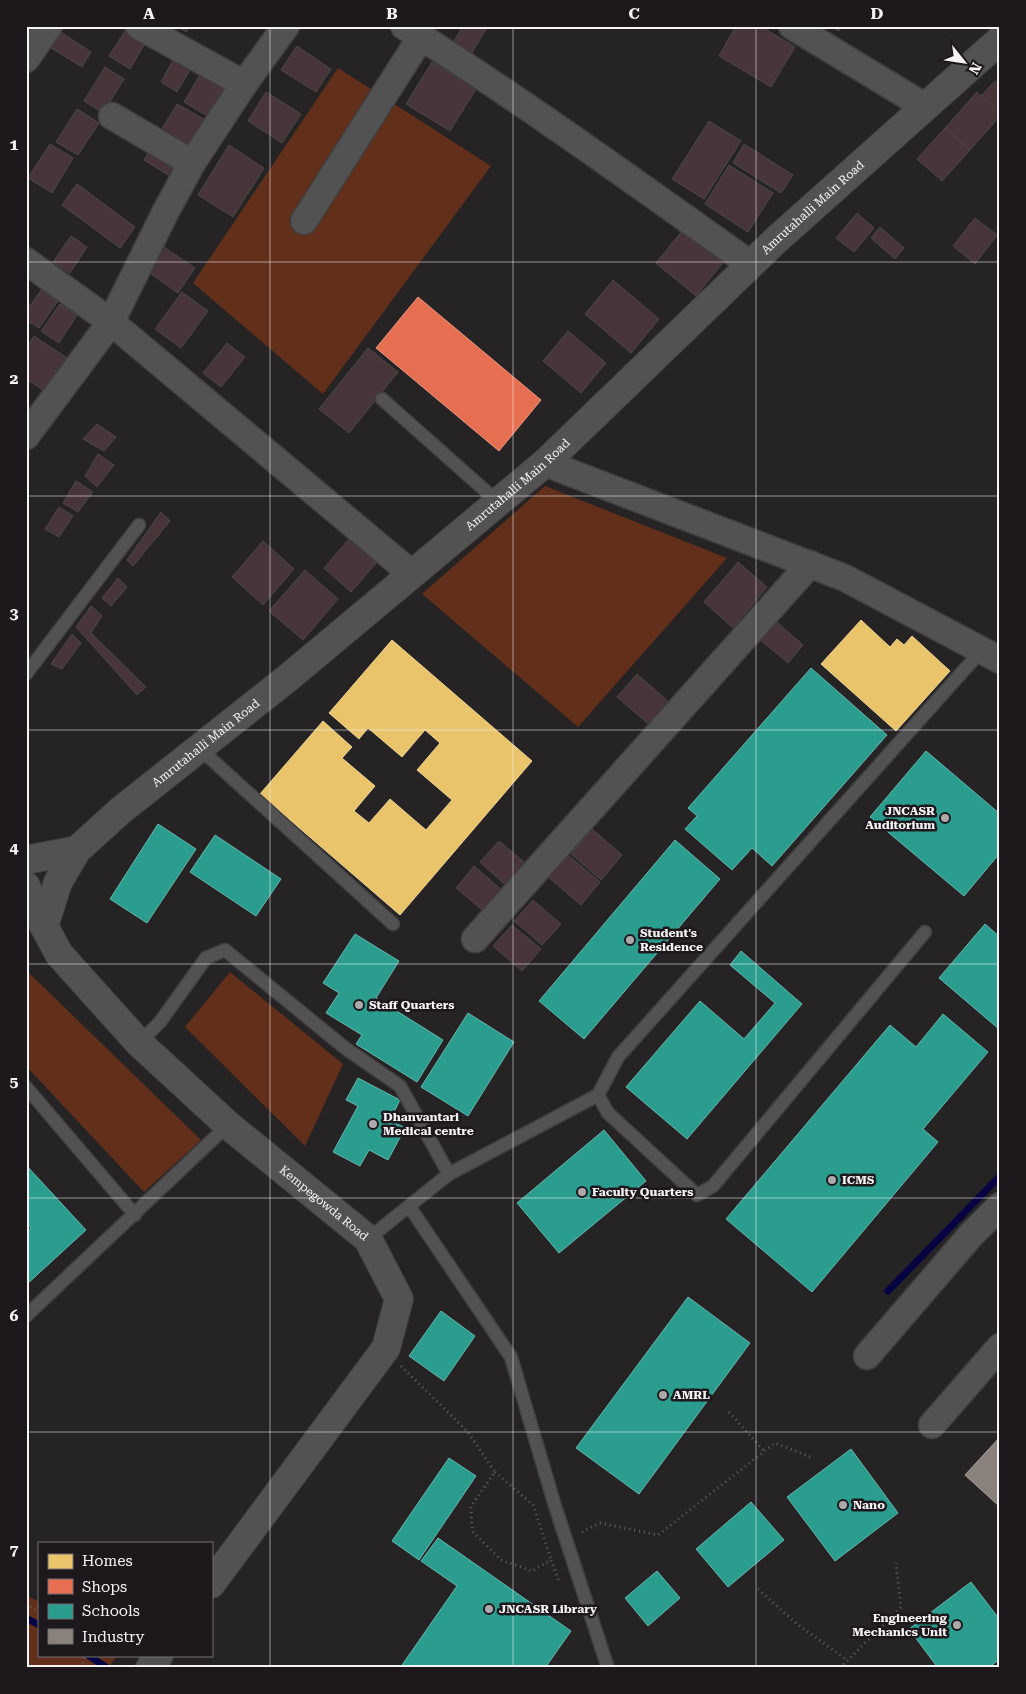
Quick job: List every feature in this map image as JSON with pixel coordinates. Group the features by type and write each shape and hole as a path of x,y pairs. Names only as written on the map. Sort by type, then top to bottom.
{"street":[{"path":"26,59 49,26"},
{"path":"139,26 244,84"},
{"path":"26,436 111,322 192,163 244,84 286,26"},
{"path":"792,26 924,106"},
{"path":"304,221 413,31 630,178 750,264"},
{"name":"Amrutahalli Main Road","path":"44,926 58,882 77,850 120,811 200,749 545,463 750,264 924,106 1000,40"},
{"path":"112,116 192,163"},
{"path":"26,261 111,322 412,574"},
{"path":"545,463 845,578 991,655"},
{"path":"476,939 810,564"},
{"path":"26,860 77,850"},
{"name":"Kempegowda Road","path":"27,893 58,954 139,1042 228,1125 368,1239 399,1299 384,1350 212,1583"},
{"path":"867,1356 971,1235 1000,1206"},
{"path":"932,1425 1000,1347"},
{"path":"150,1668 158,1656"}],"lane":[{"path":"382,399 498,502"},
{"path":"26,674 139,525"},
{"path":"368,1239 449,1174 598,1095 618,1057 991,655"},
{"path":"200,749 393,924"},
{"path":"598,1095 608,1114 697,1195 713,1186 925,932"},
{"path":"139,1042 160,1022 206,958 226,950 345,1048 400,1086 449,1174"},
{"path":"26,1087 135,1215"},
{"path":"26,1316 228,1125"},
{"path":"409,1206 511,1357 566,1541 608,1668"}],"path":[{"path":"384,1350 467,1431 495,1472 533,1505 561,1587"},
{"path":"728,1412 764,1451"},
{"path":"495,1472 471,1506 472,1531 501,1560 532,1571 551,1560 566,1541 600,1523 658,1535 775,1443 813,1458"},
{"path":"840,1668 901,1607 896,1562"},
{"path":"758,1589 797,1624 848,1660"},
{"path":"26,1604 38,1611"},
{"path":"892,1616 903,1622"},
{"path":"80,1668 86,1656"}],"shaded area":[{"path":"338,68 491,166 323,394 193,283"},
{"path":"545,486 727,558 578,727 422,594"},
{"path":"26,970 201,1140 144,1192 26,1066"},
{"path":"230,972 343,1064 305,1146 185,1027"},
{"path":"26,1595 38,1601 38,1656 116,1656 108,1668 26,1668"}],"building: Homes":[{"path":"861,620 890,647 897,639 904,645 912,636 950,671 896,731 821,664"},
{"path":"392,640 532,761 400,915 260,794 323,721 352,747 342,758 375,786 354,811 369,823 390,799 426,830 452,800 417,770 440,743 425,730 402,757 368,728 359,739 329,713"}],"building: Shops":[{"path":"418,297 541,400 499,451 376,348"}],"building: Schools":[{"path":"811,668 887,735 772,866 752,848 732,870 685,829 697,816 688,808"},
{"path":"926,751 1000,814 1000,853 964,896 870,817"},
{"path":"158,824 196,849 147,923 110,899"},
{"path":"215,835 281,879 256,916 190,872"},
{"name":"Student's Residence","path":"675,840 720,879 584,1039 539,1001"},
{"path":"985,924 1000,937 1000,1030 939,978"},
{"name":"Staff Quarters","path":"355,934 399,961 376,998 443,1040 417,1082 356,1044 362,1035 326,1013 339,993 323,983"},
{"path":"741,951 802,1004 687,1139 626,1087 700,1001 744,1039 775,1003 730,965"},
{"path":"468,1013 514,1042 468,1116 421,1087"},
{"name":"ICMS","path":"943,1014 988,1052 923,1129 938,1142 812,1292 726,1219 890,1025 916,1047"},
{"name":"Dhanvantari Medical centre","path":"358,1078 400,1100 390,1120 405,1128 388,1160 369,1150 360,1166 333,1152 358,1106 346,1100"},
{"name":"Faculty Quarters","path":"604,1130 646,1181 559,1253 517,1203"},
{"path":"26,1165 86,1230 26,1285 26,1232 31,1228 26,1222"},
{"name":"AMRL","path":"688,1297 750,1343 639,1494 576,1448"},
{"path":"441,1311 475,1336 444,1381 409,1356"},
{"name":"Nano","path":"851,1449 898,1513 835,1561 787,1497"},
{"path":"449,1458 476,1476 419,1560 392,1541"},
{"path":"751,1502 784,1540 728,1587 696,1549"},
{"path":"438,1538 571,1631 545,1668 400,1668 457,1586 421,1561"},
{"path":"657,1571 680,1598 648,1626 625,1598"},
{"name":"Engineering Mechanics Unit","path":"971,1582 1000,1620 1000,1659 988,1668 938,1668 909,1629"}],"building: Industry":[{"path":"1000,1437 1000,1507 965,1475"}],"building: Other":[{"path":"177,26 189,26 186,32"},
{"path":"463,26 488,26 471,54 453,43"},
{"path":"736,26 760,26 795,47 771,87 719,56"},
{"path":"830,26 842,26 839,31"},
{"path":"127,28 147,40 130,69 109,56"},
{"path":"56,29 91,52 82,67 51,48"},
{"path":"297,46 331,69 316,92 281,70"},
{"path":"177,53 194,63 177,92 161,82"},
{"path":"432,62 476,89 450,131 406,104"},
{"path":"105,67 124,79 103,113 84,101"},
{"path":"204,68 236,87 216,121 184,102"},
{"path":"995,81 1000,85 1000,113 981,96"},
{"path":"266,92 301,114 282,143 248,121"},
{"path":"977,92 1000,113 1000,116 970,150 945,128"},
{"path":"177,104 209,122 192,151 160,132"},
{"path":"77,109 99,123 78,155 56,142"},
{"path":"709,121 741,141 704,199 672,179"},
{"path":"945,128 970,150 942,181 917,159"},
{"path":"50,144 73,158 52,193 28,178"},
{"path":"744,144 793,175 781,193 733,163"},
{"path":"229,145 264,168 233,217 198,195"},
{"path":"151,148 177,164 170,176 144,160"},
{"path":"729,165 773,193 748,232 705,204"},
{"path":"77,184 135,227 120,248 62,205"},
{"path":"857,213 874,228 854,252 836,238"},
{"path":"975,218 997,235 975,264 953,246"},
{"path":"686,226 726,259 696,296 656,263"},
{"path":"880,227 904,248 895,259 871,238"},
{"path":"71,236 87,247 70,273 53,262"},
{"path":"164,247 195,268 178,293 147,271"},
{"path":"613,280 659,319 631,353 585,314"},
{"path":"41,290 58,301 39,328 26,320 26,312"},
{"path":"182,292 208,311 181,348 155,329"},
{"path":"60,304 77,315 59,343 41,331"},
{"path":"568,331 606,363 581,393 543,361"},
{"path":"34,336 73,362 51,395 26,379 26,349"},
{"path":"227,343 245,357 221,387 203,373"},
{"path":"368,348 398,372 349,433 319,409"},
{"path":"97,424 116,437 104,451 83,439"},
{"path":"98,454 114,465 97,487 85,476"},
{"path":"76,481 93,492 78,512 63,503"},
{"path":"59,507 73,516 59,537 45,529"},
{"path":"161,512 170,521 133,566 127,560"},
{"path":"356,531 383,555 351,592 324,568"},
{"path":"263,541 294,569 263,605 232,577"},
{"path":"738,562 767,587 733,628 704,602"},
{"path":"305,570 338,599 303,640 269,611"},
{"path":"118,578 127,587 111,606 102,598"},
{"path":"91,606 102,616 91,633 146,687 137,695 76,627"},
{"path":"773,619 803,645 788,663 757,637"},
{"path":"72,634 81,643 62,669 51,664"},
{"path":"637,674 671,704 652,727 617,697"},
{"path":"592,829 622,855 601,880 571,854"},
{"path":"499,841 530,867 511,890 480,862"},
{"path":"568,855 600,882 581,905 548,877"},
{"path":"474,866 504,892 486,913 456,888"},
{"path":"533,900 561,924 542,945 514,921"},
{"path":"512,925 541,949 522,971 493,946"}],"waterway":[{"path":"888,1291 1000,1176"},
{"path":"26,1618 38,1624"},
{"path":"89,1656 107,1668"}],"place":[{"name":"JNCASR Auditorium","path":"945,818"},
{"name":"Student's Residence","path":"630,940"},
{"name":"Staff Quarters","path":"359,1005"},
{"name":"Dhanvantari Medical centre","path":"373,1124"},
{"name":"ICMS","path":"832,1180"},
{"name":"Faculty Quarters","path":"582,1192"},
{"name":"AMRL","path":"663,1395"},
{"name":"Nano","path":"843,1505"},
{"name":"JNCASR Library","path":"489,1609"},
{"name":"Engineering Mechanics Unit","path":"957,1625"}]}
